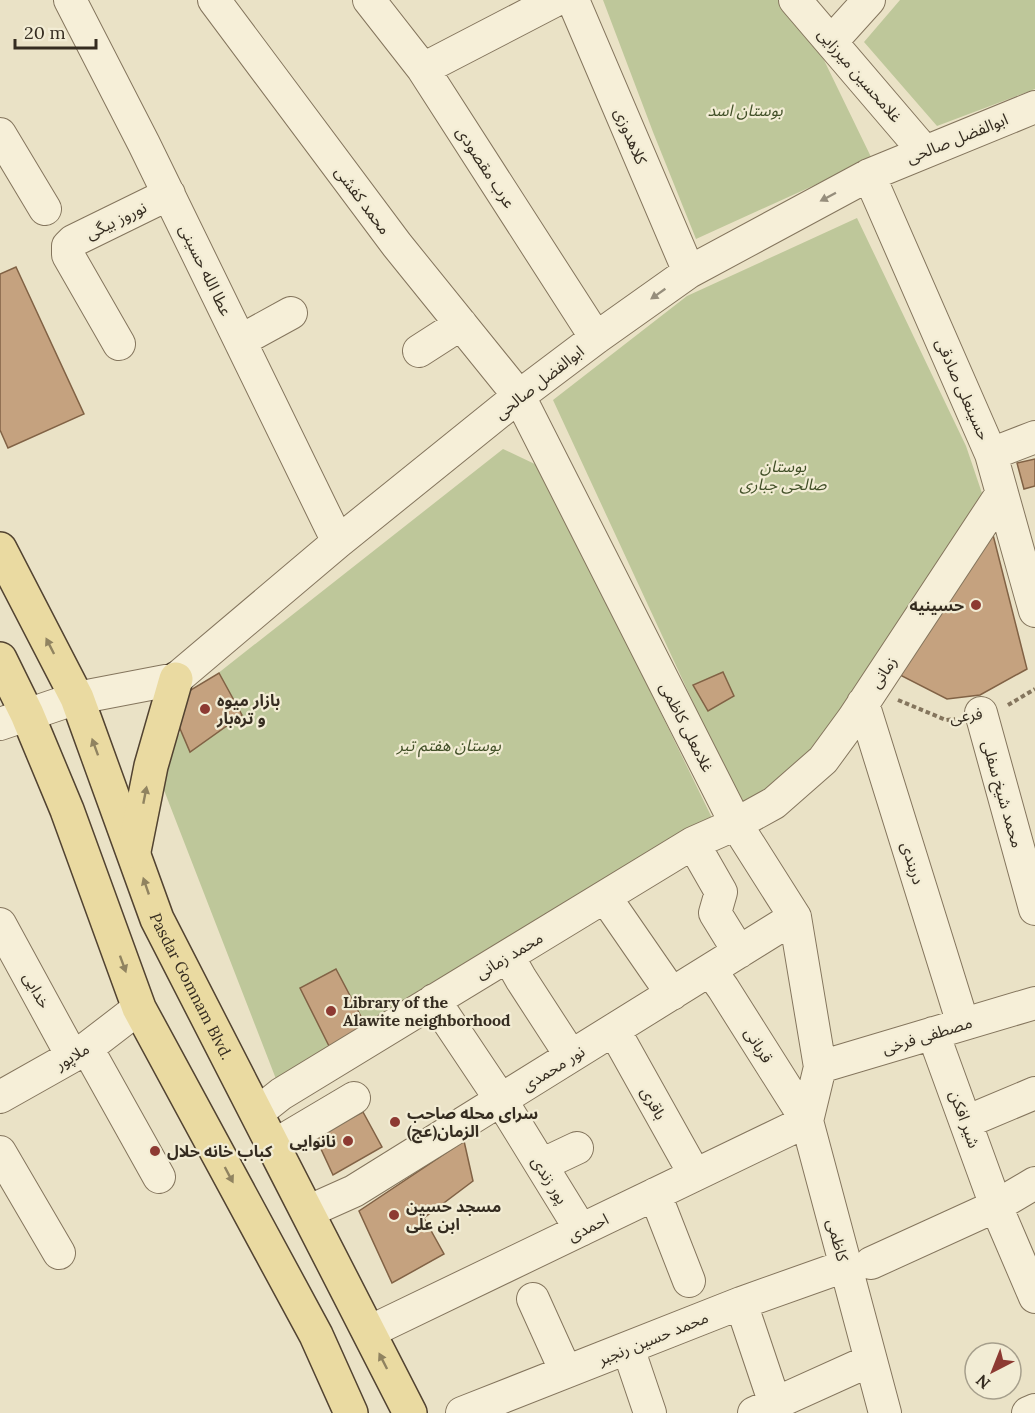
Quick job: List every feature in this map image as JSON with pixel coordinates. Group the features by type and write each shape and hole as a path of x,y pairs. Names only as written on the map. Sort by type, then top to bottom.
{"main road":[{"name":"Pasdar Gomnam Blvd.","path":"0,549 77,698 157,919 410,1413"},
{"path":"0,659 14,719 66,810 139,1008 316,1335 351,1413"},
{"path":"134,853 151,766 176,679"},
{"path":"66,810 79,797 94,793 114,795"}],"street":[{"name":"عطا الله حسینی","path":"70,0 169,194 338,542"},
{"name":"محمد کفشی","path":"214,0 397,245 519,396"},
{"name":"عرب مقصودی","path":"369,0 423,69 596,338"},
{"path":"423,69 556,0"},
{"name":"کلاهدوزی","path":"573,0 689,272"},
{"name":"غلامحسین میرزایی","path":"795,0 924,151"},
{"path":"832,41 869,0"},
{"name":"ابوالفضل صالحی","path":"14,719 77,698 176,679 338,542 519,396 689,272 869,175 1035,107"},
{"path":"0,134 45,209"},
{"name":"حسینعلی صادقی","path":"869,175 991,454 1035,611"},
{"name":"نوروز بیگی","path":"119,344 68,255 68,246 73,241 169,194"},
{"path":"240,341 291,314"},
{"path":"419,351 461,324"},
{"name":"غلامعلی کاظمی","path":"519,396 736,824 795,917 819,1067"},
{"path":"991,454 1035,437"},
{"name":"زمانی","path":"736,824 774,803 823,760 853,719 1002,493"},
{"name":"دربندی","path":"863,703 963,1024"},
{"name":"محمد شیخ سفلی","path":"981,713 1035,909"},
{"name":"محمد زمانی","path":"256,1113 281,1094 693,843 736,824"},
{"path":"693,843 721,892 715,913 739,952"},
{"path":"605,897 672,994"},
{"name":"نور محمدی","path":"307,1212 354,1191 795,917"},
{"name":"خدایی","path":"0,924 159,1177"},
{"path":"508,956 572,1056"},
{"name":"قربانی","path":"710,970 807,1121"},
{"name":"پور زندی","path":"435,1000 501,1100 581,1230"},
{"name":"مصطفی فرخی","path":"819,1067 1035,1003"},
{"name":"ملاپور","path":"0,1097 80,1052 139,1008"},
{"name":"باقری","path":"614,1030 696,1175"},
{"name":"شیر افکن","path":"933,1033 996,1206 1035,1297"},
{"name":"کاظمی","path":"819,1067 807,1121 858,1264 869,1360 885,1413"},
{"path":"966,1122 1035,1093"},
{"path":"273,1146 354,1098"},
{"name":"احمدی","path":"369,1332 807,1121"},
{"path":"541,1165 577,1148"},
{"path":"0,1152 59,1252"},
{"name":"محمد حسین رنجبر","path":"462,1413 741,1303 858,1264 996,1206 1035,1183"},
{"path":"655,1194 689,1281"},
{"path":"533,1299 566,1372"},
{"path":"741,1303 761,1410 869,1360"},
{"path":"628,1348 650,1413"},
{"path":"1028,1413 1035,1410"}],"path":[{"name":"فرعی","path":"863,703 880,692 946,720 1001,709 1035,689"}],"green space":[{"name":"بوستان اسد","path":"603,0 784,0 807,25 872,159 696,239"},
{"path":"900,0 1035,0 1035,89 937,126 864,42"},
{"name":"بوستان صالحی جباری","path":"857,218 966,446 987,508 812,758 742,808 553,400 687,296"},
{"name":"بوستان هفتم تیر","path":"503,449 541,467 713,820 276,1079 162,785 171,748 212,678"}],"building":[{"path":"16,267 84,414 8,448 0,430 0,274"},
{"path":"1035,459 1035,486 1024,489 1017,463"},
{"name":"حسینیه","path":"990,523 1027,669 980,695 947,699 900,675"},
{"path":"723,672 734,696 708,711 693,685"},
{"name":"بازار میوه و تره‌بار","path":"219,673 242,715 190,752 169,703"},
{"path":"336,969 366,1026 330,1048 300,988"},
{"name":"نانوایی","path":"363,1112 382,1147 333,1175 315,1136"},
{"name":"مسجد حسین ابن علی","path":"464,1141 473,1181 424,1218 444,1254 392,1283 359,1211"}],"place":[{"name":"حسینیه","path":"976,605"},
{"name":"بازار میوه و تره‌بار","path":"205,709"},
{"name":"Library of the Alawite neighborhood","path":"331,1011"},
{"name":"سرای محله صاحب الزمان(عج)","path":"395,1122"},
{"name":"نانوایی","path":"348,1141"},
{"name":"کباب خانه حلال","path":"155,1151"},
{"name":"مسجد حسین ابن علی","path":"394,1215"}]}
